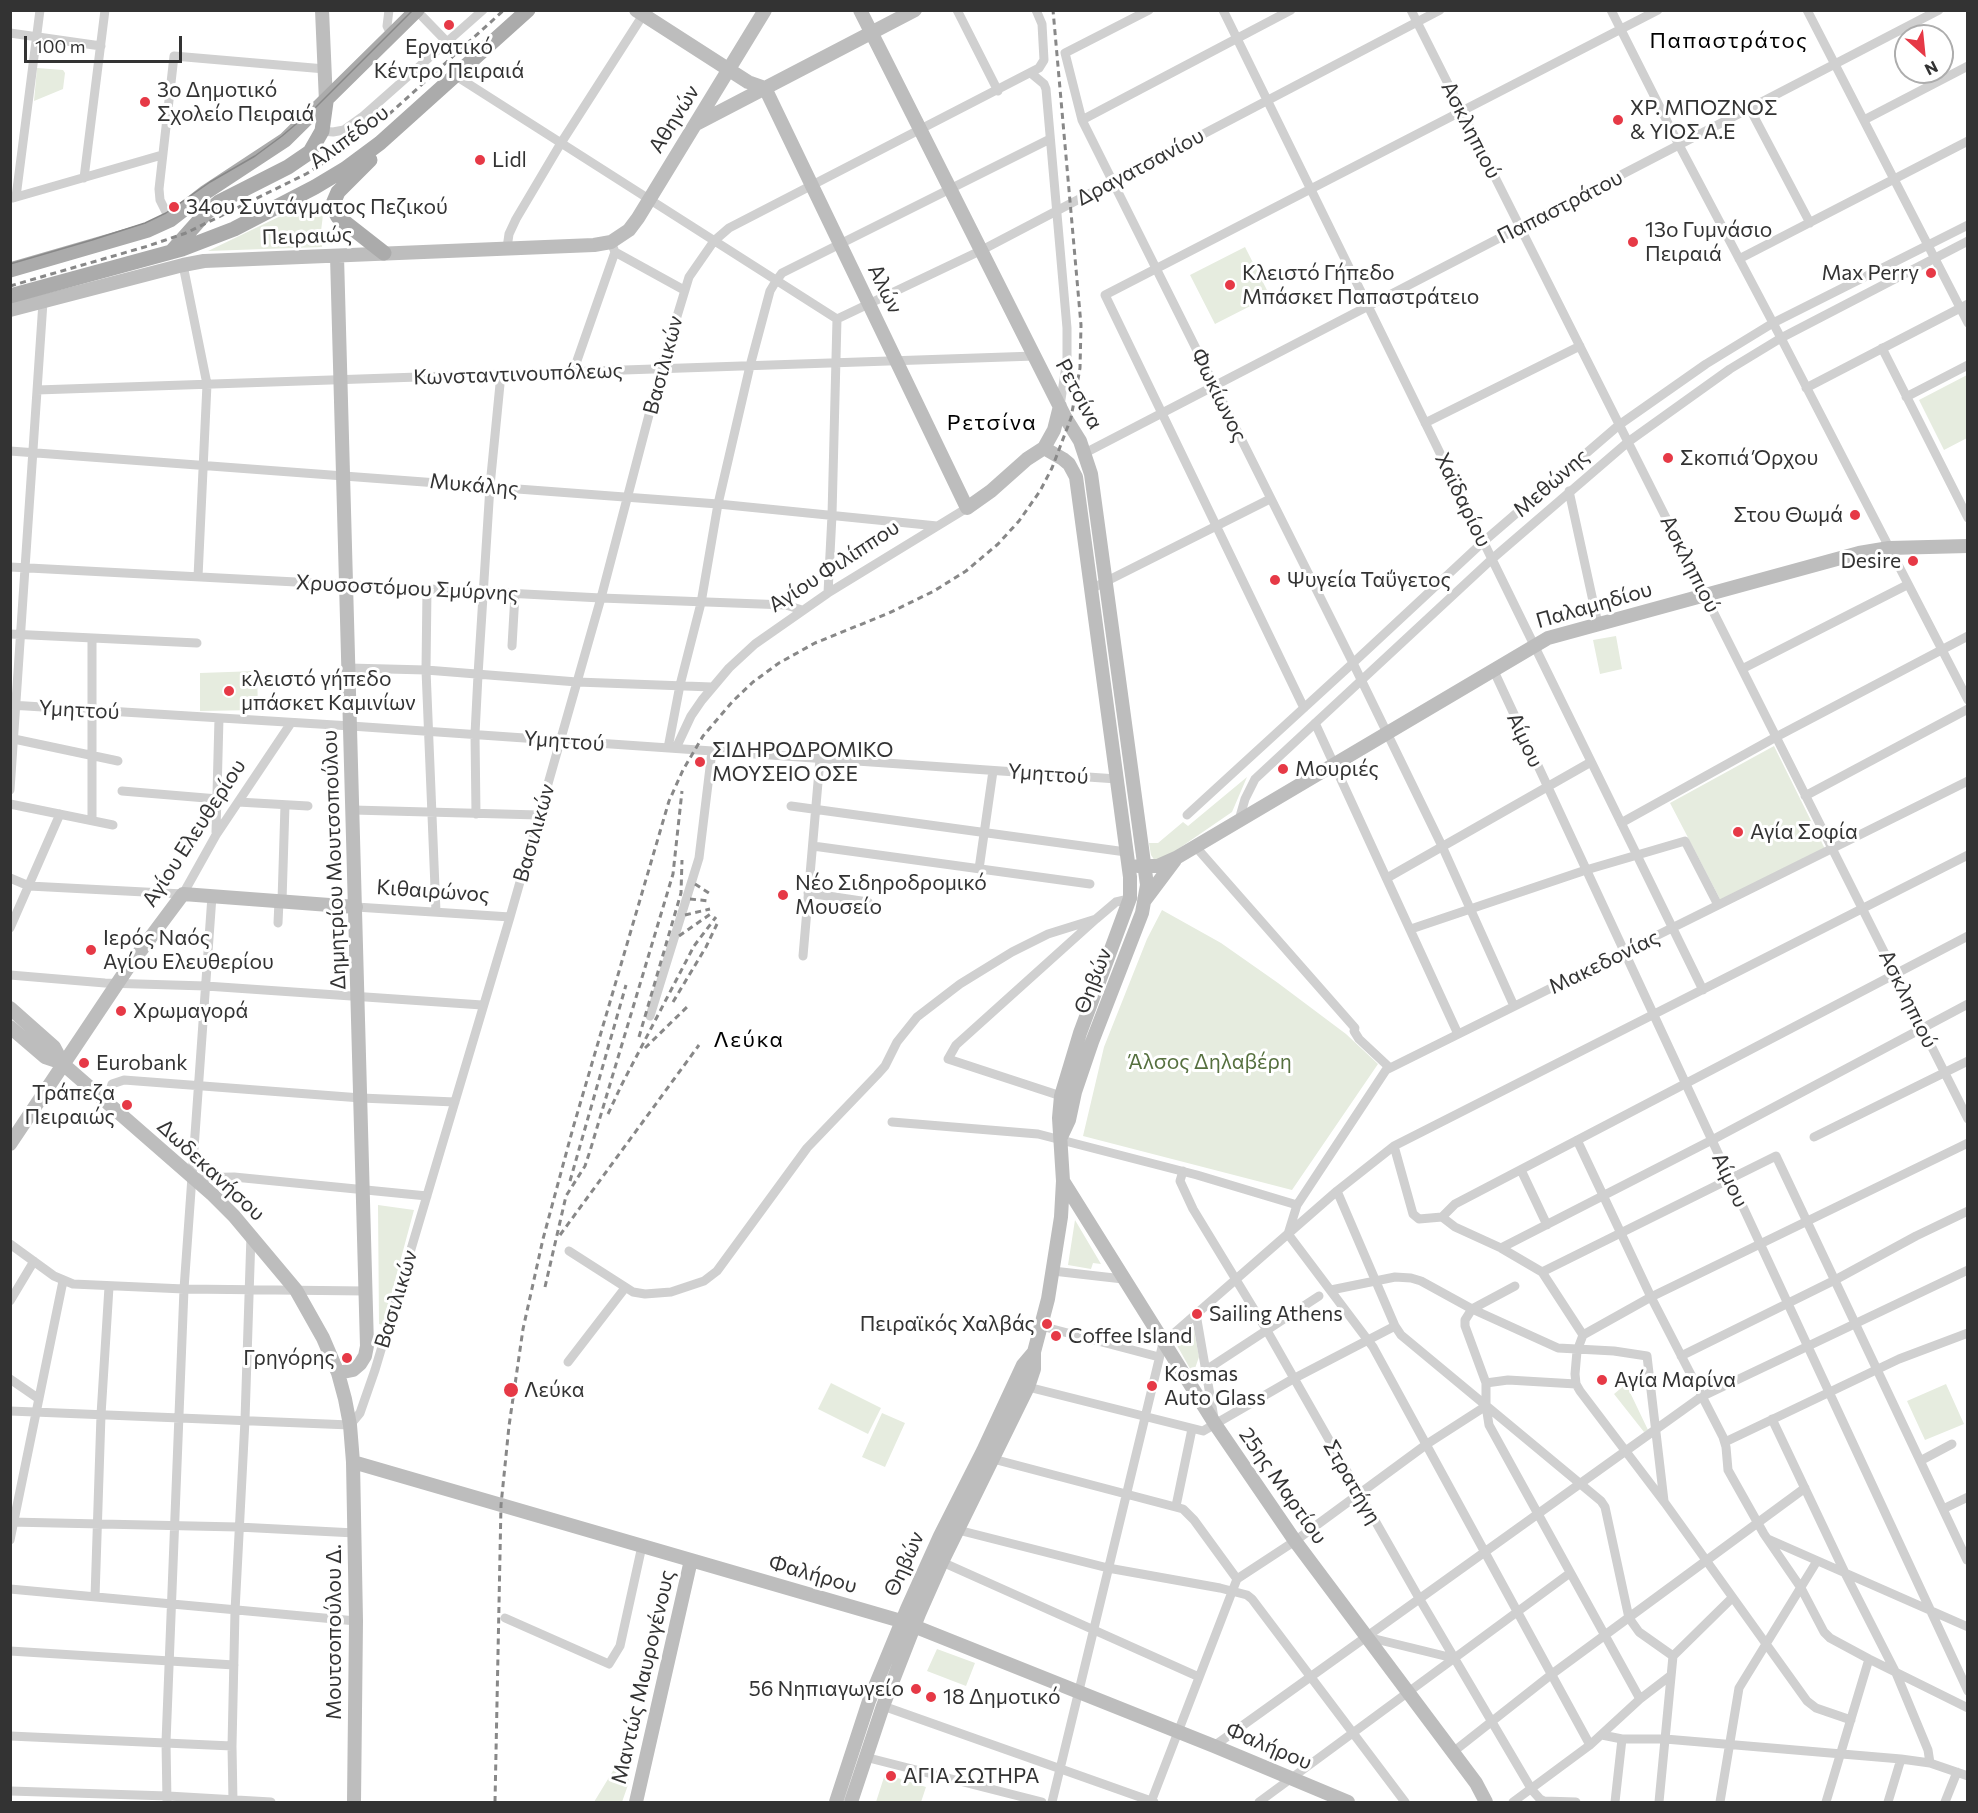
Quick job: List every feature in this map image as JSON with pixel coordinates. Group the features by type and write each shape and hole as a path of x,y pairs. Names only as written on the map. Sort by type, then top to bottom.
{"main road":[{"path":"168,253 177,247 219,202 298,161 314,147 322,131 326,102 322,10"},
{"name":"Αλιπέδου","path":"10,296 168,253 234,229 315,187 345,169 409,119 528,10"},
{"name":"Αθηνών","path":"613,247 629,230 649,200 765,10"},
{"name":"Ρετσίνα","path":"860,10 1085,453 1091,474 1141,835"},
{"path":"696,124 915,10"},
{"path":"10,270 148,230 170,220 206,192 278,146 326,102 417,11"},
{"path":"640,13 728,70 748,82 765,88"},
{"name":"Αλών","path":"765,88 967,508"},
{"path":"384,253 335,214 333,203 338,192 409,119"},
{"name":"Πειραιώς","path":"10,310 183,264 204,261 594,245 613,247"},
{"name":"Δημητρίου Μουτσοπούλου","path":"337,256 367,1346 360,1364 353,1370 338,1373"},
{"path":"1060,406 1054,430 1044,448 1063,459 1076,477 1127,859"},
{"name":"Αγίου Φιλίππου","path":"967,508 1044,448"},
{"name":"Παλαμηδίου","path":"1127,859 1146,867 1158,866 1176,858 1534,645 1565,632 1859,553 1889,548 1968,546"},
{"name":"Θηβών","path":"1060,1139 1069,1120 1075,1092 1092,1042 1142,913 1147,885 1141,835"},
{"name":"Παλαμηδίου","path":"1145,900 1176,858"},
{"name":"Θηβών","path":"836,1803 869,1701 958,1530 1028,1387 1034,1370 1034,1352 1053,1271 1061,1217 1063,1181 1059,1118 1061,1096 1080,1033 1130,898 1127,859"},
{"name":"Κιθαιρώνος","path":"183,894 356,907"},
{"name":"Αγίου Ελευθερίου","path":"11,1143 61,1063 183,894"},
{"name":"Δωδεκανήσου","path":"10,1008 54,1047 61,1063"},
{"name":"Δωδεκανήσου","path":"10,1027 45,1058 61,1063 213,1195 251,1235 296,1290 314,1320 338,1373 350,1425 353,1462"},
{"name":"25ης Μαρτίου","path":"1063,1181 1162,1343 1215,1424 1295,1541 1476,1783 1486,1803"},
{"name":"Θηβών","path":"851,1803 908,1624 939,1536 983,1451 1023,1365 1034,1352"},
{"name":"Φαλήρου","path":"353,1462 908,1624 1214,1746 1348,1803"},
{"name":"Μουτσοπούλου Δ.","path":"353,1462 357,1621 354,1803"},
{"name":"Μαντώς Μαυρογένους","path":"636,1803 691,1560"}],"street":[{"path":"40,10 13,198 162,155"},
{"path":"84,178 105,10"},
{"path":"389,10 387,26 392,36"},
{"name":"Αλιπέδου","path":"322,131 338,132 350,126 395,90 483,10"},
{"path":"957,10 998,91"},
{"path":"1036,10 1042,24 1044,60 1032,74 1044,84 1046,89 1068,345 1060,406"},
{"name":"Φωκίωνος","path":"1149,10 1065,53 1082,120 1387,732 1442,846 1514,1006"},
{"name":"Χαϊδαρίου","path":"1223,10 1703,990"},
{"path":"1082,120 1291,10"},
{"name":"Ασκληπιού","path":"1411,10 1968,1119"},
{"name":"Δραγατσανίου","path":"837,320 982,250 1440,10"},
{"path":"1611,10 1679,146 1968,700"},
{"path":"1304,708 1105,295 1658,10"},
{"path":"1807,10 1933,257 1964,306 1968,323"},
{"name":"Παπαστράτου","path":"1085,453 1939,10"},
{"path":"417,11 448,43"},
{"path":"507,248 509,234 516,219 640,13"},
{"path":"10,33 101,46"},
{"path":"170,220 159,196 174,56 325,69"},
{"path":"1864,120 1968,66"},
{"name":"Βασιλικών","path":"350,1425 360,1413 366,1399 510,917 689,277 714,241 729,228 1032,74"},
{"path":"456,76 837,320 828,593"},
{"path":"1750,109 1810,223"},
{"path":"672,748 680,686 701,603 718,504 750,366 770,291 776,281 782,273 1050,139"},
{"path":"1739,259 1968,141"},
{"name":"Μεθώνης","path":"1187,815 1483,542 1619,425 1706,364 1773,323 1968,225"},
{"name":"Μεθώνης","path":"1239,820 1245,799 1255,779 1492,560 1628,442 1730,369 1781,338 1933,257 1968,241"},
{"path":"573,372 613,247 684,290"},
{"path":"183,264 207,384 198,577"},
{"path":"11,787 14,739 13,706 21,635 43,302"},
{"path":"1806,388 1964,306"},
{"path":"1425,423 1580,346"},
{"path":"1882,348 1968,518"},
{"name":"Κωνσταντινουπόλεως","path":"37,390 1035,356"},
{"path":"1906,397 1968,365"},
{"path":"476,814 475,734 478,675 490,486 501,374"},
{"name":"Μυκάλης","path":"10,451 718,504 937,526"},
{"path":"1569,491 1598,624"},
{"path":"1091,589 1270,499"},
{"name":"Αγίου Φιλίππου","path":"672,748 712,687 755,644 828,593 967,508"},
{"name":"Χρυσοστόμου Σμύρνης","path":"10,567 514,594 786,605 802,610"},
{"path":"1742,669 1907,585"},
{"path":"427,589 426,670 436,912"},
{"path":"512,646 514,594"},
{"path":"10,634 197,643"},
{"path":"1621,823 1776,737 1968,636"},
{"path":"92,639 92,820"},
{"path":"349,668 426,670 577,682 712,687"},
{"name":"Αίμου","path":"1493,669 1968,1691"},
{"name":"Υμηττού","path":"13,706 475,734 1117,779"},
{"path":"1805,796 1968,709"},
{"path":"216,835 219,718"},
{"name":"Αγίου Ελευθερίου","path":"183,894 216,835 291,723"},
{"path":"1314,723 1458,1034"},
{"path":"14,739 118,760"},
{"path":"650,1016 699,858 712,751"},
{"path":"803,956 820,759"},
{"path":"1387,878 1591,762"},
{"path":"980,869 993,771"},
{"name":"Μακεδονίας","path":"1288,1234 1297,1205 1385,1071 1968,781"},
{"path":"122,792 218,799"},
{"path":"238,802 308,807"},
{"path":"10,804 113,825"},
{"path":"278,923 285,805"},
{"path":"791,806 985,833 1127,859"},
{"path":"353,810 539,815"},
{"path":"10,928 60,814"},
{"path":"1411,929 1586,870 1685,841 1718,905"},
{"path":"813,846 1090,884"},
{"path":"1195,846 1355,1028 1354,1031 1359,1039 1390,1068"},
{"path":"1052,1803 1162,1343 1337,1191 1394,1146 1968,855"},
{"name":"Κιθαιρώνος","path":"10,878 29,886 183,894"},
{"path":"808,893 868,902"},
{"path":"167,1799 166,1742 184,1289 212,896"},
{"path":"1061,1096 948,1059 956,1045 1116,902 1130,898 1145,900"},
{"name":"Κιθαιρώνος","path":"356,907 510,917"},
{"path":"569,1251 625,1288 645,1294 671,1292 704,1281 717,1271 807,1148 885,1066 897,1042 917,1017 960,984 1012,952 1048,934 1096,919"},
{"path":"1394,1146 1413,1214 1419,1219 1442,1217 1455,1204 1968,936"},
{"path":"10,975 482,1005"},
{"path":"1501,1248 1604,1197 1968,1004"},
{"path":"1814,1137 1968,1062"},
{"path":"109,1106 110,1089 112,1084 118,1081 361,1098 455,1102"},
{"path":"892,1122 1029,1132 1183,1171 1297,1205"},
{"path":"1577,1140 1651,1297 1725,1442 1728,1470 1756,1522 1801,1588 1824,1632 1830,1638 1869,1659 1968,1708"},
{"path":"1851,1720 1816,1708 1807,1701 1766,1642 1731,1599 1665,1503 1576,1384 1577,1351 1583,1335 1651,1297 1968,1143"},
{"path":"1542,1272 1776,1156 1967,1560"},
{"path":"1521,1170 1547,1225"},
{"name":"Στρατήγη","path":"1183,1171 1180,1181 1193,1209 1266,1329 1419,1598 1532,1790"},
{"path":"192,1178 234,1178 427,1196"},
{"path":"1337,1191 1395,1326 1410,1344 1601,1501 1605,1507 1629,1618 1639,1632 1673,1656"},
{"path":"1681,1356 1968,1211"},
{"path":"1442,1217 1455,1227 1501,1248 1542,1272 1583,1335"},
{"path":"1288,1234 1368,1340 1590,1745"},
{"path":"233,1801 235,1611 245,1420 251,1235"},
{"path":"10,1244 63,1281 73,1284 184,1289 366,1291"},
{"path":"10,1301 34,1261"},
{"path":"1214,1746 1701,1397 1968,1270"},
{"path":"1053,1271 1123,1279"},
{"path":"1331,1290 1375,1280 1395,1277 1411,1278 1558,1348 1577,1351 1614,1351 1647,1356 1665,1503"},
{"path":"10,1540 63,1281"},
{"path":"1515,1286 1472,1309 1465,1320 1465,1326 1486,1383 1486,1406 1492,1432 1640,1699"},
{"path":"95,1597 101,1415 109,1287"},
{"path":"568,1362 625,1288"},
{"path":"1206,1370 1319,1296"},
{"path":"1196,1314 1215,1424"},
{"path":"1041,1326 1159,1357"},
{"path":"1028,1387 1203,1431 1293,1379 1395,1326"},
{"path":"1725,1442 1878,1369 1968,1332"},
{"path":"10,1379 39,1399"},
{"path":"1486,1383 1508,1380 1576,1384"},
{"path":"883,1706 1152,1802 1237,1580 1295,1541 1427,1444 1486,1406"},
{"path":"10,1411 350,1425"},
{"path":"1772,1419 1846,1575 1896,1673 1928,1750 1930,1763"},
{"path":"1176,1506 1192,1429"},
{"path":"1920,1461 1952,1444"},
{"path":"993,1459 1176,1506 1189,1514 1237,1580"},
{"path":"1453,1752 1552,1674 1805,1488"},
{"path":"1943,1509 1968,1497"},
{"path":"12,1522 238,1527 356,1533"},
{"path":"958,1530 1108,1568 1242,1593 1252,1599 1309,1678 1353,1732 1405,1803"},
{"path":"1767,1539 1968,1628"},
{"name":"Μαντώς Μαυρογένους","path":"505,1618 609,1664 620,1646 642,1546"},
{"path":"1720,1803 1739,1688 1817,1561"},
{"path":"942,1562 1199,1677"},
{"path":"1260,1803 1407,1692 1570,1574"},
{"path":"10,1589 357,1621"},
{"path":"1659,1803 1673,1656 1731,1599"},
{"path":"1365,1636 1454,1658"},
{"path":"10,1651 234,1665"},
{"path":"1826,1803 1869,1659"},
{"path":"1513,1803 1590,1745 1640,1699 1670,1676"},
{"path":"1602,1735 1623,1739 1665,1739 1901,1759 1930,1763 1968,1776"},
{"path":"10,1736 232,1746"},
{"path":"1615,1803 1623,1739"},
{"path":"865,1757 1042,1803"},
{"path":"1888,1803 1901,1759"},
{"path":"1946,1803 1957,1772"},
{"path":"1532,1790 1539,1799 1545,1801 1576,1803"},
{"path":"10,1791 78,1798 271,1803"}],"green space":[{"path":"37,68 63,70 65,73 63,89 34,101"},
{"path":"302,209 323,215 322,247 208,251 291,211"},
{"name":"Κλειστό Γήπεδο Μπάσκετ Παπαστράτειο","path":"1245,247 1270,296 1215,324 1190,275"},
{"path":"1967,375 1967,438 1944,450 1919,400"},
{"path":"1616,636 1622,669 1600,674 1593,640"},
{"name":"κλειστό γήπεδο μπάσκετ Καμινίων","path":"257,671 258,710 200,711 200,673"},
{"path":"1774,746 1825,849 1721,901 1670,803"},
{"path":"1247,777 1232,812 1162,860 1155,861 1151,855 1149,843 1158,843 1183,822 1188,826"},
{"name":"Άλσος Δηλαβέρη","path":"1162,910 1221,943 1278,983 1346,1034 1378,1064 1292,1190 1083,1136 1104,1047 1147,939"},
{"path":"378,1205 414,1210 383,1325 379,1324"},
{"path":"1075,1220 1101,1264 1093,1263 1091,1269 1068,1265"},
{"path":"1193,1324 1199,1357 1193,1374 1174,1340"},
{"path":"831,1383 881,1408 868,1434 818,1409"},
{"path":"1626,1384 1648,1430 1644,1432 1614,1394"},
{"path":"1946,1384 1964,1424 1925,1440 1907,1401"},
{"path":"882,1413 905,1423 885,1467 862,1457"},
{"path":"937,1649 975,1663 966,1686 927,1671"},
{"path":"630,1730 634,1734 628,1785 622,1802 594,1802 619,1761"},
{"path":"885,1774 926,1787 921,1802 876,1802"}],"tram line":[{"path":"10,264 145,223 166,213 282,136 316,107 413,10"}],"railway":[{"path":"10,286 186,233 306,174 386,117 504,10"},
{"path":"495,1802 501,1505 509,1426 523,1329 543,1239 573,1128 669,801 683,770 703,736 753,682 779,663 815,643 889,613 934,591 966,571 998,544 1019,521 1040,491 1052,468 1071,418 1080,368 1081,325 1053,10"},
{"path":"545,1287 566,1196 585,1166 590,1151 673,874 682,791"},
{"path":"639,1037 681,893 682,860"},
{"path":"695,884 712,895"},
{"path":"690,899 709,901"},
{"path":"685,915 710,909"},
{"path":"679,936 712,913"},
{"path":"608,1114 694,946 716,917"},
{"path":"673,1002 717,924"},
{"path":"570,1181 626,985"},
{"path":"645,1048 688,1006"},
{"path":"560,1235 699,1045"}],"place":[{"name":"Εργατικό Κέντρο Πειραιά","path":"449,25"},
{"name":"3ο Δημοτικό Σχολείο Πειραιά","path":"145,102"},
{"name":"ΧΡ. ΜΠΟΖΝΟΣ & ΥΙΟΣ Α.Ε","path":"1618,120"},
{"name":"Lidl","path":"480,160"},
{"name":"34ου Συντάγματος Πεζικού","path":"174,207"},
{"name":"13ο Γυμνάσιο Πειραιά","path":"1633,242"},
{"name":"Max Perry","path":"1931,273"},
{"name":"Κλειστό Γήπεδο Μπάσκετ Παπαστράτειο","path":"1230,285"},
{"name":"Σκοπιά Όρχου","path":"1668,458"},
{"name":"Στου Θωμά","path":"1855,515"},
{"name":"Desire","path":"1913,561"},
{"name":"Ψυγεία Ταΰγετος","path":"1275,580"},
{"name":"κλειστό γήπεδο μπάσκετ Καμινίων","path":"229,691"},
{"name":"ΣΙΔΗΡΟΔΡΟΜΙΚΟ ΜΟΥΣΕΙΟ ΟΣΕ","path":"700,762"},
{"name":"Μουριές","path":"1283,769"},
{"name":"Αγία Σοφία","path":"1738,832"},
{"name":"Νέο Σιδηροδρομικό Μουσείο","path":"783,895"},
{"name":"Ιερός Ναός Αγίου Ελευθερίου","path":"91,950"},
{"name":"Χρωμαγορά","path":"121,1011"},
{"name":"Eurobank","path":"84,1063"},
{"name":"Τράπεζα Πειραιώς","path":"127,1105"},
{"name":"Sailing Athens","path":"1197,1314"},
{"name":"Πειραϊκός Χαλβάς","path":"1047,1324"},
{"name":"Coffee Island","path":"1056,1336"},
{"name":"Γρηγόρης","path":"347,1358"},
{"name":"Αγία Μαρίνα","path":"1602,1380"},
{"name":"Kosmas Auto Glass","path":"1152,1386"},
{"name":"Λεύκα","path":"511,1390"},
{"name":"56 Νηπιαγωγείο","path":"916,1689"},
{"name":"18 Δημοτικό","path":"931,1697"},
{"name":"ΑΓΙΑ ΣΩΤΗΡΑ","path":"891,1776"}],"district":[{"name":"Παπαστράτος","path":"1729,41"},
{"name":"Ρετσίνα","path":"992,423"},
{"name":"Λεύκα","path":"749,1040"}]}
